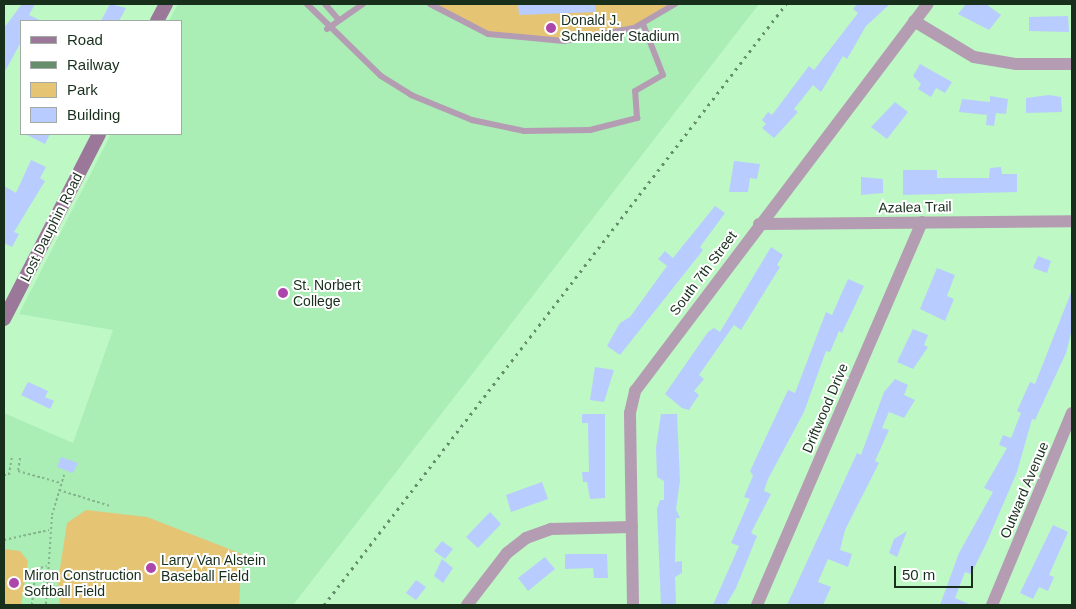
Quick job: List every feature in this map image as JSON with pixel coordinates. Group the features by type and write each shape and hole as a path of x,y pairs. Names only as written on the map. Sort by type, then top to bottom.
{"main road":[{"path":"158,20 166,4"},
{"name":"Lost Dauphin Road","path":"5,315 98,135"}],"street":[{"name":"South 7th Street","path":"633,605 630,413 635,391 759,224 928,4"},
{"path":"914,21 974,57 1016,64 1072,64"},
{"name":"Azalea Trail","path":"759,224 1072,221"},
{"name":"Driftwood Drive","path":"756,605 922,222"},
{"name":"Outward Avenue","path":"992,605 1072,413"},
{"path":"467,605 507,553 526,538 551,529 632,527"}],"lane":[{"path":"307,4 328,29 381,76 442,110 496,127 554,133 590,130 637,118 635,91 664,75 643,24"},
{"path":"325,4 339,20"},
{"path":"328,29 363,4"},
{"path":"430,4 471,28 509,39 564,41 643,24 675,4"}],"path":[{"path":"4,475 9,475 12,457"},
{"path":"20,458 18,471 61,483"},
{"path":"46,604 50,530 64,475"},
{"path":"59,490 110,506"},
{"path":"4,540 50,530"},
{"path":"32,605 36,568 48,566"}],"shaded area":[{"name":"St. Norbert College","path":"178,4 759,4 293,605 4,605 4,413 73,443 113,330 19,314 110,135 182,135 182,20 170,20"}],"green space":[{"name":"Donald J. Schneider Stadium","path":"432,4 675,4 658,17 606,35 555,41 501,37"},
{"name":"Larry Van Alstein Baseball Field","path":"86,510 147,517 242,554 239,605 60,605 58,581 67,523"},
{"name":"Miron Construction Softball Field","path":"4,549 20,551 28,561 21,605 4,605"}],"building":[{"path":"22,4 35,4 29,15 40,20 20,20 20,44 4,73 4,28"},
{"path":"110,4 126,8 120,20 102,20"},
{"path":"518,4 595,4 596,12 519,15"},
{"path":"857,4 890,4 866,26 847,59 843,56 821,92 813,85 794,109 798,112 774,138 762,128 766,124 762,120 768,112 772,115 809,66 814,70 858,13 853,9"},
{"path":"966,4 986,4 1001,15 989,30 958,14"},
{"path":"1068,16 1069,32 1029,31 1029,17"},
{"path":"920,64 952,82 945,93 936,88 931,97 918,89 921,84 913,76"},
{"path":"1049,95 1061,97 1062,112 1026,113 1026,98"},
{"path":"990,96 1008,99 1006,114 996,113 994,126 986,125 987,115 959,112 962,99 990,102"},
{"path":"895,102 908,112 887,139 871,127"},
{"path":"27,135 50,135 45,144"},
{"path":"31,160 46,167 40,178 45,181 14,232 19,234 12,247 4,243 4,186 16,193"},
{"path":"734,161 760,164 757,179 750,178 748,192 729,192"},
{"path":"1001,167 1002,174 1017,174 1017,192 903,195 903,170 937,170 937,178 989,178 990,168"},
{"path":"861,177 883,179 883,193 861,195"},
{"path":"715,206 725,213 700,247 703,250 620,355 607,346 620,323 630,317 667,266 658,259 665,251 673,258"},
{"path":"771,247 783,255 777,265 780,267 741,330 734,325 699,375 704,379 694,391 699,395 689,410 682,408 665,394 708,332 714,328 720,332"},
{"path":"1038,256 1051,261 1047,273 1033,268"},
{"path":"937,268 955,275 947,296 954,299 945,321 920,309"},
{"path":"848,279 864,286 842,333 839,331 830,352 826,351 804,412 768,479 764,491 771,494 751,533 757,536 736,588 726,605 713,605 739,546 731,543 750,499 744,497 753,476 750,471 788,390 795,393 826,312 832,315"},
{"path":"1072,290 1072,329 1066,353 1035,420 1032,419 1017,472 986,544 971,574 965,572 955,598 971,605 940,605 959,553 993,492 984,488 1007,448 999,445 1003,435 1011,438 1021,413 1017,411 1030,382 1035,384"},
{"path":"913,329 928,335 924,345 928,347 913,369 897,362"},
{"path":"595,367 614,370 604,402 590,400"},
{"path":"895,379 908,385 904,395 915,400 904,418 889,412 882,428 889,430 875,461 879,463 845,530 840,550 852,554 848,567 828,559 818,582 831,587 823,605 787,605 857,453 861,455 884,392"},
{"path":"28,382 48,391 45,397 54,401 50,409 21,395"},
{"path":"582,414 605,414 605,498 590,499 587,482 583,482 582,472 589,472 588,423 582,423"},
{"path":"661,414 677,414 680,481 676,509 680,518 676,518 675,562 682,561 682,573 675,577 676,605 661,605 657,509 660,500 664,500 664,481 657,477 656,448"},
{"path":"61,457 78,463 73,473 57,467"},
{"path":"542,482 548,499 511,512 506,495"},
{"path":"490,512 501,524 478,548 466,537"},
{"path":"1053,525 1068,532 1049,575 1054,577 1048,591 1039,587 1033,599 1020,593"},
{"path":"907,531 897,557 889,553 894,539"},
{"path":"442,541 453,549 445,559 434,551"},
{"path":"565,554 607,554 608,578 594,578 593,568 565,569"},
{"path":"545,557 555,569 528,591 518,578"},
{"path":"442,559 453,568 443,583 434,576"},
{"path":"416,580 426,587 416,600 406,593"}],"railway":[{"path":"324,605 786,4"}],"place":[{"name":"Donald J. Schneider Stadium","path":"551,28"},
{"name":"St. Norbert College","path":"283,293"},
{"name":"Larry Van Alstein Baseball Field","path":"151,568"},
{"name":"Miron Construction Softball Field","path":"14,583"}]}
